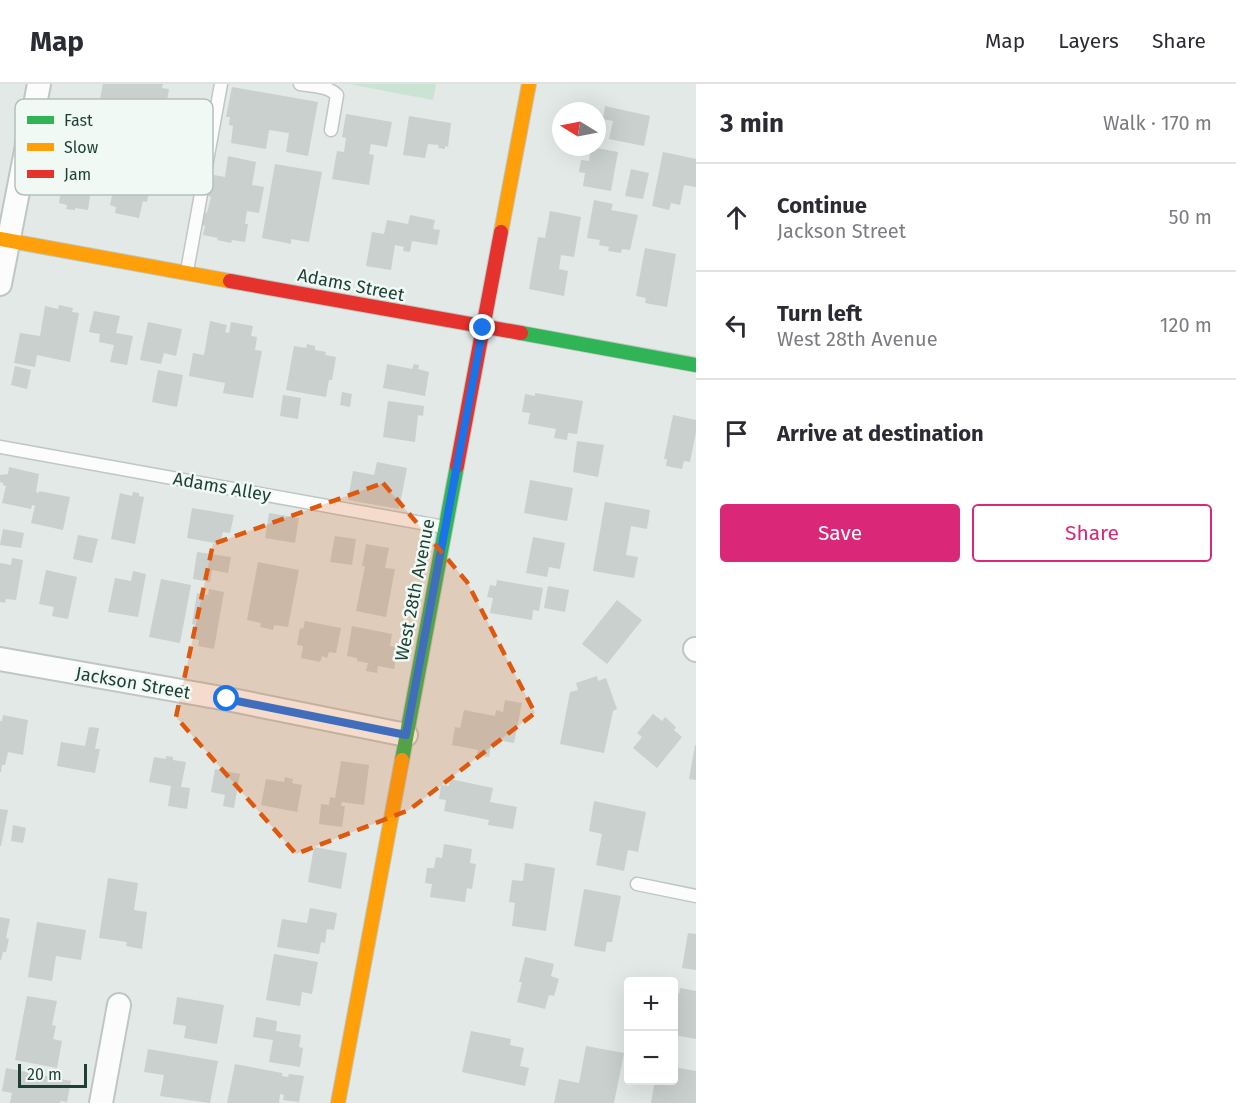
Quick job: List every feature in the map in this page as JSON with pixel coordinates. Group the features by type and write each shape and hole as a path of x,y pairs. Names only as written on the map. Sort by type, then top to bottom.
{"main road":[{"name":"West 28th Avenue","path":"338,1103 529,84"},
{"name":"Adams Street","path":"4,240 696,365"}],"street":[{"path":"36,99 39,84"},
{"path":"0,284 4,240 15,191"},
{"name":"Jackson Street","path":"0,659 227,699 406,735"},
{"path":"101,1103 119,1005"}],"lane":[{"path":"213,127 221,84"},
{"path":"300,84 335,92 337,99 332,130"},
{"path":"186,272 200,195"},
{"name":"Adams Alley","path":"0,447 445,528"},
{"path":"636,884 696,896"}],"highlighted area":[{"path":"383,483 467,582 535,713 409,810 296,854 176,717 213,544"}],"green space":[{"path":"349,84 436,84 433,100"}],"building":[{"path":"103,84 163,84 162,88 169,89 167,99 100,99"},
{"path":"232,87 318,102 308,156 286,152 289,133 269,130 266,149 231,143 233,126 229,125 230,117 226,117"},
{"path":"606,106 650,116 644,146 609,139 613,121 606,120"},
{"path":"346,114 392,122 387,147 371,144 369,154 374,155 369,185 332,179 337,151 344,152 346,138 342,137"},
{"path":"409,116 451,123 448,147 438,148 439,145 428,144 425,158 403,155"},
{"path":"606,150 618,152 611,191 583,186 585,173 579,172 581,160 589,161 590,156 606,156"},
{"path":"663,152 696,159 696,187 684,185 680,205 671,203 669,210 652,206"},
{"path":"228,156 256,162 252,185 264,187 259,213 247,211 245,224 248,224 245,242 232,240 231,243 203,235 205,226 202,225 211,197 208,195 213,195 214,175 225,177"},
{"path":"275,164 322,172 309,242 291,239 291,244 262,238"},
{"path":"631,169 649,173 643,199 625,196"},
{"path":"60,195 90,195 88,210 66,209 67,205 59,203"},
{"path":"112,195 148,195 147,202 143,201 139,218 115,213 116,207 110,205"},
{"path":"594,200 613,204 611,210 638,215 630,250 622,249 621,253 608,251 609,247 599,245 600,240 587,238"},
{"path":"550,211 581,217 574,257 561,255 559,269 568,271 564,296 529,289 538,237 545,238"},
{"path":"410,215 435,220 433,229 440,230 437,245 412,241 410,252 403,251 404,247 395,245 391,270 366,266 372,232 384,234 387,220 408,224"},
{"path":"645,248 676,254 667,307 645,303 646,298 636,296"},
{"path":"59,305 73,308 72,312 79,313 70,362 37,355 35,367 14,363 20,333 40,336 45,306 58,309"},
{"path":"94,311 120,316 116,333 133,336 127,365 110,362 114,345 99,342 100,334 89,332"},
{"path":"210,321 227,325 225,332 229,333 231,322 253,326 251,336 257,337 255,350 262,351 253,398 223,393 225,383 189,376 193,353 204,355"},
{"path":"148,322 182,329 176,356 164,353 161,364 140,360"},
{"path":"307,344 315,346 315,350 326,352 325,355 336,357 326,397 286,390 294,346 306,348"},
{"path":"387,364 412,369 414,364 419,365 418,369 429,372 425,396 383,388"},
{"path":"15,366 31,370 27,389 11,385"},
{"path":"158,370 183,375 177,407 152,402"},
{"path":"342,392 352,394 350,407 340,405"},
{"path":"535,393 583,401 577,434 568,433 567,440 554,438 556,429 528,424 530,413 522,412 525,394 535,396"},
{"path":"283,395 301,398 298,419 280,416"},
{"path":"388,401 424,406 423,416 418,415 415,442 383,437"},
{"path":"673,415 696,420 690,462 684,461 682,469 666,466 667,459 664,459"},
{"path":"577,441 604,445 598,477 573,472"},
{"path":"377,462 407,468 399,509 348,500 353,471 374,475"},
{"path":"9,467 39,474 36,492 70,497 63,530 31,523 35,506 32,505 31,509 2,503 6,486 0,482 0,475 8,474"},
{"path":"530,480 573,488 567,521 524,513"},
{"path":"133,492 144,497 135,544 111,539 120,493 132,496"},
{"path":"605,502 650,510 647,529 631,526 626,555 638,557 634,578 593,571"},
{"path":"192,508 234,515 230,533 223,532 220,544 187,538"},
{"path":"269,513 299,518 295,543 265,538"},
{"path":"3,529 24,533 21,548 0,545"},
{"path":"78,535 98,539 92,563 73,559"},
{"path":"335,536 356,539 352,565 330,562"},
{"path":"533,537 565,543 560,569 549,567 547,577 526,573"},
{"path":"366,544 389,548 385,568 395,569 386,617 356,611 365,566 362,566"},
{"path":"197,552 231,557 228,573 212,570 210,582 193,579"},
{"path":"12,558 23,560 16,600 6,599 5,603 0,602 0,563 11,565"},
{"path":"258,562 299,570 288,627 274,625 273,630 260,627 261,623 247,620"},
{"path":"46,570 77,577 68,619 52,616 54,607 39,604"},
{"path":"133,571 146,574 138,617 108,612 115,578 131,581"},
{"path":"161,579 191,585 180,643 149,637"},
{"path":"497,580 543,588 539,611 533,610 532,620 490,613 493,598 487,597 490,585 496,586"},
{"path":"548,586 569,590 565,612 544,608"},
{"path":"209,589 224,592 214,649 198,646 199,640 193,639 195,625 192,624 197,593 208,595"},
{"path":"617,600 642,620 607,664 582,644"},
{"path":"305,621 341,628 336,653 329,652 327,658 322,656 320,662 301,658 303,646 297,645 300,628 303,629"},
{"path":"352,626 392,634 390,646 398,647 394,669 378,666 377,673 366,671 368,663 347,656"},
{"path":"597,676 598,681 606,678 617,709 613,711 604,753 560,744 570,692 578,690 576,683"},
{"path":"505,700 522,703 514,743 498,740 497,746 491,745 489,757 477,755 478,750 452,745 455,727 460,728 464,710 495,716 496,710 503,712"},
{"path":"653,714 662,721 665,717 676,727 674,730 682,737 657,768 633,748 642,737 637,733"},
{"path":"3,715 28,720 23,755 8,752 5,765 2,765 0,772 0,721"},
{"path":"89,727 99,728 95,749 100,749 95,773 57,766 61,742 85,746"},
{"path":"696,745 696,780 689,779"},
{"path":"166,756 173,757 173,760 186,762 181,787 190,788 187,809 168,806 171,786 149,782 154,757 166,759"},
{"path":"341,761 369,765 364,805 342,802 341,806 345,806 342,827 319,824 321,804 329,805 330,797 335,798"},
{"path":"215,769 240,774 234,808 223,806 225,795 211,792"},
{"path":"285,777 293,779 292,783 302,785 297,812 261,805 266,779 284,782"},
{"path":"450,779 493,788 490,802 517,807 513,829 488,825 489,820 444,811 446,800 439,799 441,785 449,786"},
{"path":"594,801 646,812 638,852 628,850 624,871 596,865 602,834 589,831"},
{"path":"0,809 8,810 1,846 0,846"},
{"path":"13,825 26,828 23,843 11,841"},
{"path":"444,844 472,849 470,863 476,864 472,889 467,888 465,902 430,897 432,884 425,883 427,868 434,868 436,857 442,858"},
{"path":"314,847 347,853 341,889 308,882"},
{"path":"525,863 555,868 546,931 512,926 515,903 509,902 512,880 523,881"},
{"path":"108,878 138,883 134,910 147,912 142,949 126,946 127,942 99,938"},
{"path":"584,889 621,896 612,942 607,942 605,952 574,946"},
{"path":"310,908 337,913 334,930 327,929 325,943 321,942 319,954 277,947 282,919 307,923"},
{"path":"0,917 10,919 6,938 9,939 6,952 3,952 1,960 0,960"},
{"path":"37,922 86,930 81,960 56,956 52,981 28,977"},
{"path":"688,933 696,934 696,970 682,968"},
{"path":"274,954 318,962 312,994 302,992 300,1006 266,1000"},
{"path":"525,957 554,964 551,976 559,979 554,996 549,995 545,1009 517,1002"},
{"path":"680,988 696,991 696,1039 678,1036"},
{"path":"27,996 57,1001 52,1025 56,1026 53,1039 62,1041 57,1068 15,1060"},
{"path":"177,997 224,1005 217,1044 184,1038 186,1026 173,1024"},
{"path":"256,1017 277,1021 276,1031 301,1035 299,1047 303,1048 300,1067 269,1062 273,1040 253,1037"},
{"path":"471,1031 511,1039 510,1045 524,1048 520,1066 529,1068 525,1086 462,1072"},
{"path":"586,1046 624,1053 614,1103 554,1103 559,1079 579,1083"},
{"path":"148,1049 218,1061 210,1103 160,1096 164,1075 144,1072"},
{"path":"235,1064 282,1073 282,1076 288,1077 289,1074 304,1076 299,1102 283,1100 284,1095 280,1094 279,1103 227,1103"},
{"path":"6,1068 71,1081 67,1102 10,1103 12,1093 2,1091"},
{"path":"678,1068 696,1071 696,1103 651,1103 654,1085 678,1085"}],"traffic: fast":[{"path":"521,333 696,365"},
{"path":"402,760 457,466"}],"traffic: slow":[{"path":"501,232 529,84"},
{"path":"0,239 230,281"},
{"path":"338,1103 402,760"}],"traffic: jam":[{"path":"457,466 501,232"},
{"path":"230,281 521,333"}],"route":[{"path":"227,699 406,735 483,328"}]}
